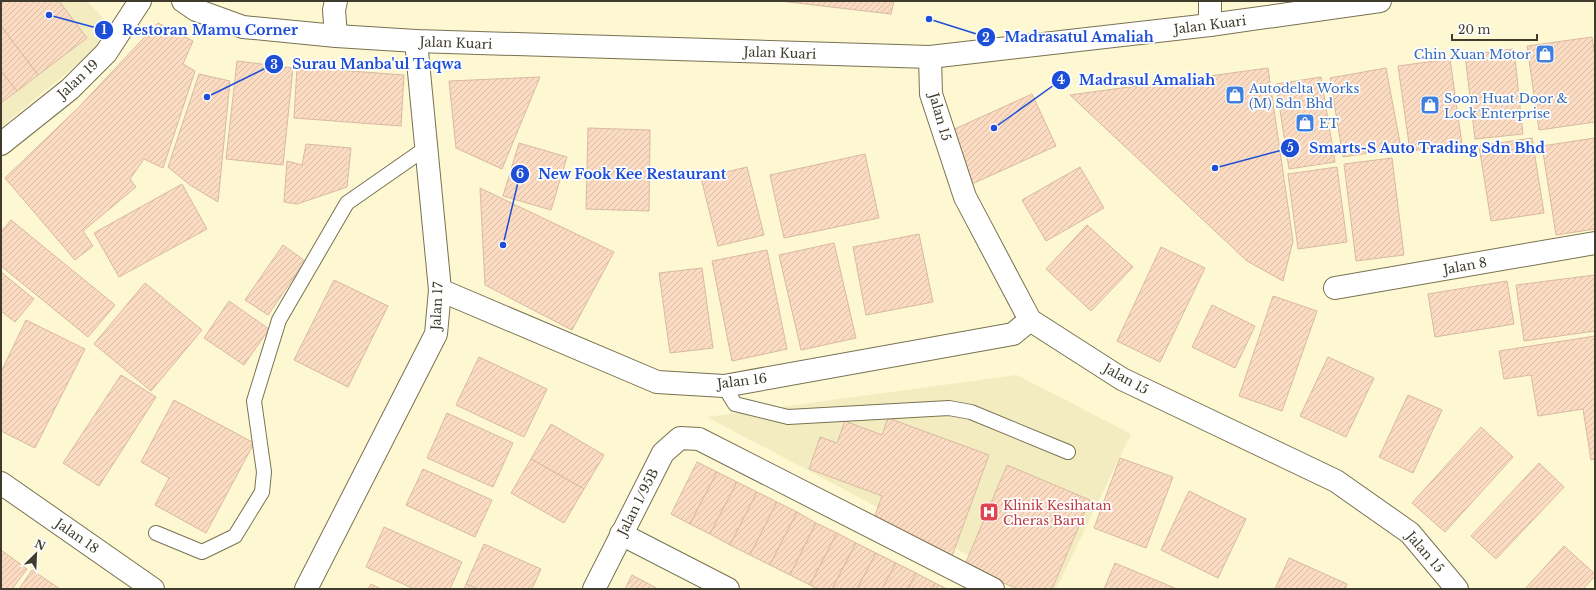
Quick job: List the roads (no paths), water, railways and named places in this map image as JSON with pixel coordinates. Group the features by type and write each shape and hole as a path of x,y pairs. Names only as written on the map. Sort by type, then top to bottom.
{"street":[{"name":"Jalan 19","path":"1,144 70,88 106,53 140,1"},
{"name":"Jalan Kuari","path":"183,1 196,10 243,27 336,36 416,42 930,58 1210,25 1380,1"},
{"path":"336,1 334,10 336,36"},
{"path":"1210,1 1210,25"},
{"name":"Jalan 17","path":"306,589 436,334 440,290 416,42"},
{"name":"Jalan 15","path":"930,58 931,94 965,197 1030,320 1122,379 1336,481 1410,533 1457,589"},
{"name":"Jalan 8","path":"1335,288 1595,243"},
{"name":"Jalan 16","path":"440,290 657,382 724,386 1013,334 1030,320"},
{"name":"Jalan 1/95B","path":"594,589 663,453 680,438 699,439 993,589"},
{"name":"Jalan 18","path":"1,483 153,589"},
{"path":"621,534 728,589"}],"lane":[{"path":"156,533 202,552 235,536 262,492 264,472 254,401 279,320 347,203 426,148"},
{"path":"724,386 735,404 788,417 949,408 971,412 1068,452"}],"place":[{"name":"Restoran Mamu Corner","path":"49,15"},
{"name":"Madrasatul Amaliah","path":"929,19"},
{"name":"Chin Xuan Motor","path":"1545,54"},
{"name":"Autodelta Works (M) Sdn Bhd","path":"1235,95"},
{"name":"Surau Manba'ul Taqwa","path":"207,97"},
{"name":"Soon Huat Door & Lock Enterprise","path":"1430,105"},
{"name":"ET","path":"1305,123"},
{"name":"Madrasul Amaliah","path":"994,128"},
{"name":"Smarts-S Auto Trading Sdn Bhd","path":"1215,168"},
{"name":"New Fook Kee Restaurant","path":"503,245"},
{"name":"Klinik Kesihatan Cheras Baru","path":"989,512"}]}
